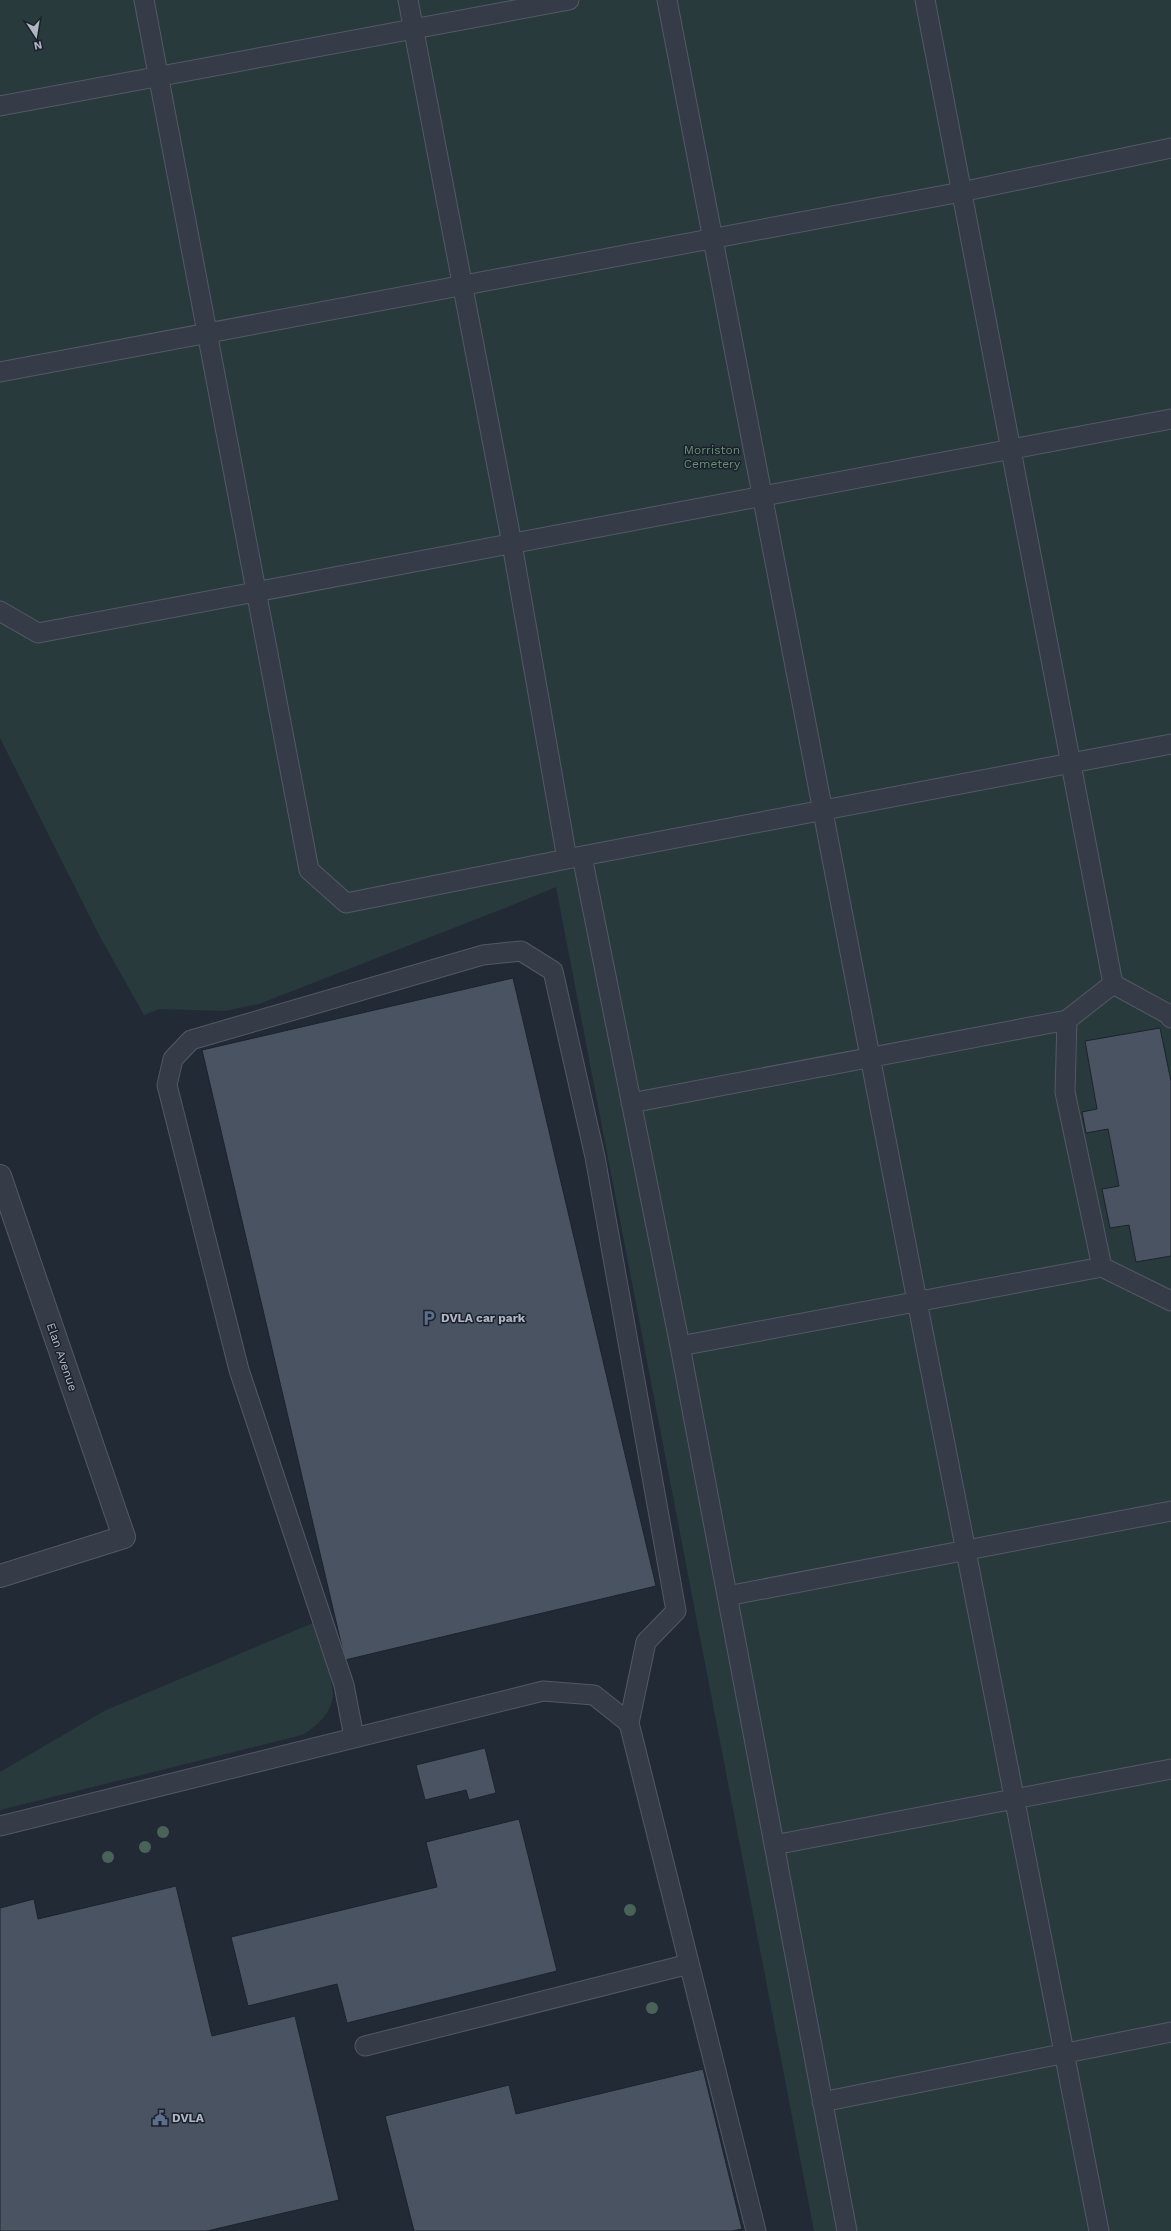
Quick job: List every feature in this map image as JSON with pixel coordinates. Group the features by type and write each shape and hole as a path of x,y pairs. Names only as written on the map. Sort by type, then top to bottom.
{"street":[{"name":"Elan Avenue","path":"0,1176 124,1538 0,1576"}],"lane":[{"path":"144,0 309,870 346,903 1171,744"},
{"path":"408,0 512,544 574,858 631,1103 680,1346 847,2231"},
{"path":"0,106 569,0"},
{"path":"667,0 714,238 916,1301 1099,2231"},
{"path":"925,0 1113,984"},
{"path":"0,372 961,192 1171,148"},
{"path":"0,611 38,633 1171,419"},
{"path":"354,1737 344,1685 239,1370 166,1084 173,1059 191,1040 483,955 521,951 553,971 595,1157 676,1611 646,1642 629,1723 756,2231"},
{"path":"1113,984 1170,1014"},
{"path":"631,1103 1067,1020 1113,984"},
{"path":"1067,1020 1065,1092 1102,1267"},
{"path":"680,1346 1102,1267 1171,1301"},
{"path":"727,1596 1171,1511"},
{"path":"0,1826 543,1691 594,1696 629,1723"},
{"path":"774,1845 1171,1769"},
{"path":"365,2046 689,1964"},
{"path":"822,2102 1171,2032"}],"green space":[{"name":"Morriston Cemetery","path":"0,0 1171,0 1171,2231 814,2231 556,887 259,1004 225,1011 159,1009 144,1015 99,935 0,738"},
{"path":"313,1623 328,1669 333,1695 330,1708 322,1719 313,1728 302,1735 0,1810 0,1772 104,1711"}],"building":[{"name":"DVLA car park","path":"513,978 656,1586 345,1660 202,1050"},
{"path":"1160,1028 1171,1081 1171,1256 1136,1262 1129,1225 1110,1228 1102,1189 1119,1186 1108,1129 1086,1133 1082,1112 1097,1109 1085,1041"},
{"path":"485,1748 496,1793 469,1800 466,1790 425,1800 416,1765"},
{"path":"519,1819 557,1971 347,2023 337,1984 248,2006 231,1937 437,1887 426,1842"},
{"name":"DVLA","path":"176,1886 212,2036 295,2016 339,2200 207,2231 0,2231 0,1908 34,1899 38,1919"},
{"path":"703,2069 742,2229 732,2231 414,2231 385,2116 509,2085 516,2114"}],"place":[{"name":"DVLA car park","path":"429,1318"},
{"name":"DVLA","path":"160,2118"}]}
